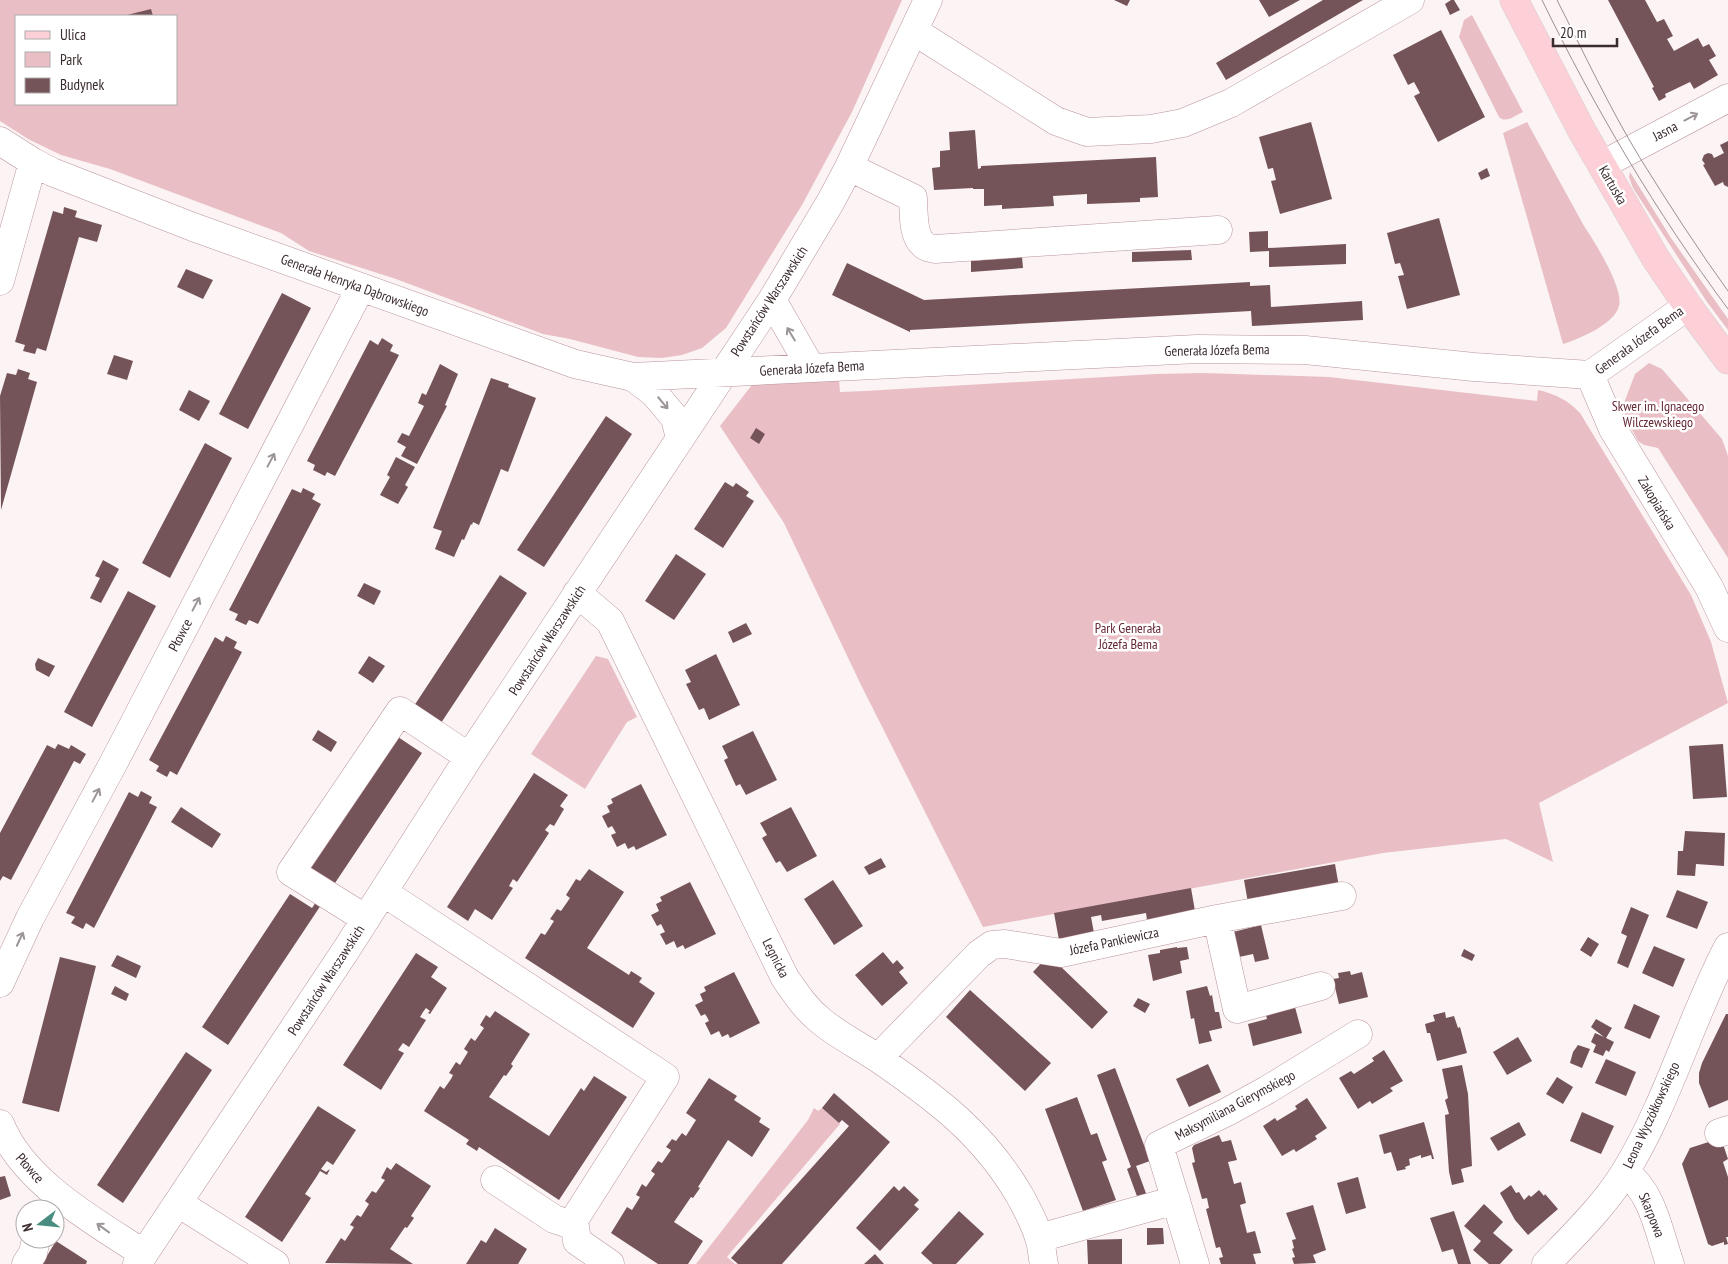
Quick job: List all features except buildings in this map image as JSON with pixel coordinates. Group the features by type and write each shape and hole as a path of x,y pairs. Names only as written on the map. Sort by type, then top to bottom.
{"main road":[{"name":"Kartuska","path":"1514,0 1564,97 1656,259 1728,360"}],"street":[{"name":"Powstańców Warszawskich","path":"140,1259 384,892 469,757 772,300 822,218 849,167 928,0"},
{"path":"914,31 1056,121 1087,132 1142,129 1183,123 1231,103 1410,0"},
{"name":"Jasna","path":"1602,165 1728,98"},
{"name":"Generała Henryka Dąbrowskiego","path":"0,141 52,172 193,227 575,364 633,377 722,373"},
{"path":"0,281 33,162"},
{"path":"849,167 913,198 916,230 919,238 923,245 935,249 1218,230"},
{"name":"Płowce","path":"0,983 30,918 123,744 361,287"},
{"path":"772,300 811,368"},
{"name":"Generała Józefa Bema","path":"722,373 1188,349 1249,348 1305,350 1474,367 1590,375 1688,306"},
{"name":"Zakopiańska","path":"1590,375 1613,429 1709,587 1728,628"},
{"path":"633,377 654,393 675,418 680,438"},
{"name":"Legnicka","path":"577,593 610,621 785,978 802,1002 822,1022 920,1088 956,1117 984,1144 1006,1172 1028,1210 1041,1251"},
{"path":"366,919 291,872 400,711 469,757"},
{"path":"384,892 665,1077 574,1220 577,1241 610,1264"},
{"name":"Józefa Pankiewicza","path":"878,1058 979,954 992,945 1005,944 1061,953 1218,919 1342,896"},
{"path":"1218,919 1237,1009 1321,986"},
{"name":"Leona Wyczółkowskiego","path":"1546,1264 1601,1205 1625,1172 1652,1122 1712,977 1728,947"},
{"name":"Maksymiliana Gierymskiego","path":"1195,1264 1159,1145 1259,1095 1358,1034"},
{"name":"Płowce","path":"0,1124 20,1159 44,1184 52,1199"},
{"name":"Skarpowa","path":"1625,1172 1634,1178 1640,1186 1650,1206 1670,1264"},
{"path":"495,1180 554,1219 566,1222 574,1220"},
{"path":"1041,1251 1176,1200"},
{"path":"178,1203 275,1264"},
{"name":"Płowce","path":"65,1209 114,1236 140,1259"},
{"path":"26,1264 34,1249"}],"green space":[{"path":"0,0 902,0 852,112 802,205 726,328 702,348 682,355 662,358 638,357 543,334 396,279 309,251 281,233 110,169 61,155 28,139 0,121"},
{"path":"1472,15 1523,112 1511,118 1505,120 1499,117 1459,37 1464,20"},
{"path":"1527,122 1607,265 1617,288 1619,298 1619,306 1616,313 1604,325 1587,335 1563,344 1503,133"},
{"path":"1630,172 1671,238 1728,319 1728,330 1707,302 1633,188 1629,177"},
{"name":"Skwer im. Ignacego Wilczewskiego","path":"1649,363 1662,369 1722,439 1728,456 1728,558 1658,448 1644,445 1638,441 1625,417 1624,403 1635,374"},
{"name":"Park Generała Józefa Bema","path":"1204,373 1329,377 1537,401 1538,390 1566,401 1580,413 1691,595 1711,642 1728,703 1539,803 1553,862 1506,839 1383,853 983,927 861,685 784,523 720,426 755,381 839,380 840,392 1156,374"},
{"path":"596,656 608,659 637,717 627,722 585,789 531,754"},
{"path":"814,1108 818,1111 822,1108 840,1124 727,1257 735,1264 696,1264 808,1120"}],"tram line":[{"path":"1542,0 1583,81 1628,159 1676,235 1728,309"},
{"path":"1557,0 1607,100 1629,139 1683,225 1728,291"}]}
